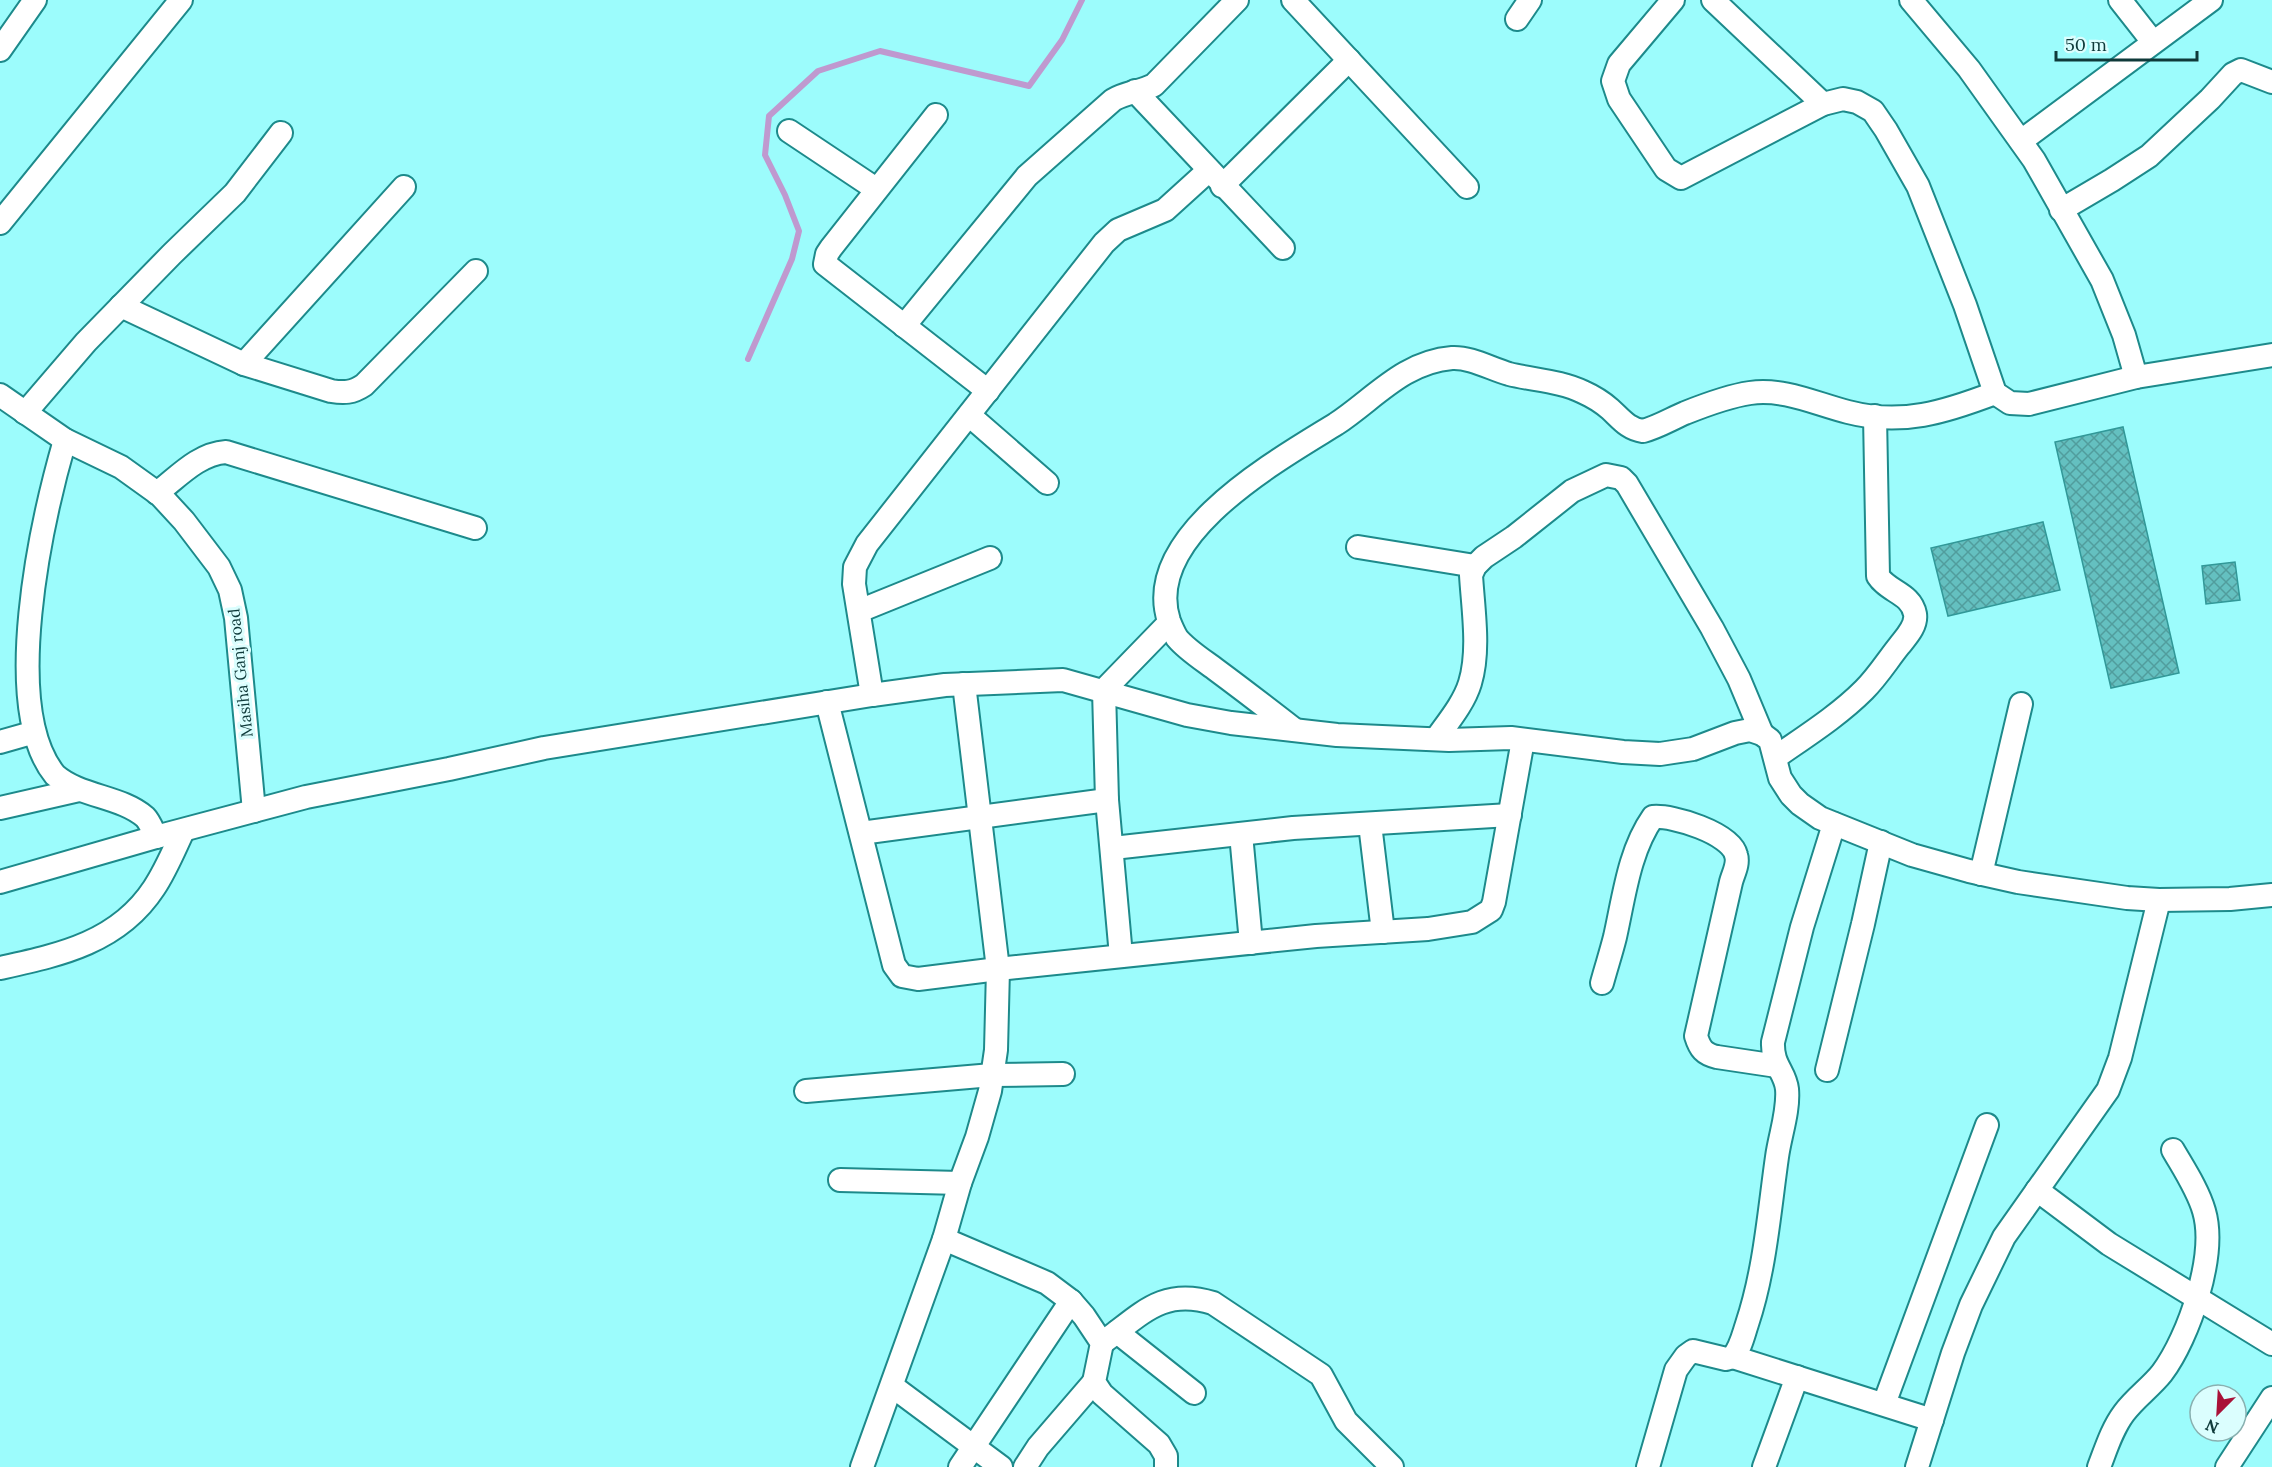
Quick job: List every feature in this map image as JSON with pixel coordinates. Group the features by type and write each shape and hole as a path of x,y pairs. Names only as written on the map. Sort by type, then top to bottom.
{"street":[{"path":"0,50 35,0"},
{"path":"0,223 181,0"},
{"path":"904,326 1028,176 1113,100 1122,94 1146,89 1164,77 1237,0"},
{"path":"1293,0 1467,187"},
{"path":"1673,0 1619,64 1614,81 1619,99 1666,169 1681,178 1823,104 1843,99 1857,102 1873,111 1918,186 1965,305 1995,393 2010,402 2029,404 2136,377 2272,355"},
{"path":"1713,0 1823,104"},
{"path":"1911,0 1969,69 2021,141 2102,280 2124,335 2136,377"},
{"path":"2120,0 2153,42"},
{"path":"2021,141 2211,0"},
{"path":"872,695 854,584 855,567 860,555 881,525 1111,236 1118,230 1165,210 1215,178 1349,60"},
{"path":"2061,210 2149,156 2210,99 2233,74 2241,70 2272,82"},
{"path":"1135,91 1283,248"},
{"path":"936,115 827,254 825,264 988,392"},
{"path":"789,131 876,189"},
{"path":"25,413 86,342 235,193 280,133"},
{"path":"244,364 404,188"},
{"path":"122,306 244,364 331,391 345,393 356,391 476,271"},
{"path":"1296,730 1197,656 1177,638 1169,623 1165,607 1173,565 1187,541 1233,492 1257,473 1337,423 1396,377 1429,363 1452,358 1462,359 1507,373 1571,387 1600,402 1635,430 1653,429 1688,412 1750,393 1794,396 1821,402 1848,412 1875,416 1918,417 1955,409 1995,393"},
{"name":"Masiha Ganj road","path":"0,395 65,440 121,467 157,493 184,521 219,567 230,590 236,618 254,811"},
{"path":"969,415 1047,483"},
{"path":"1776,757 1825,723 1864,690 1913,628 1916,617 1908,599 1882,584 1878,576 1875,416"},
{"path":"65,440 30,565 21,620 18,673 21,711 32,746 47,768 60,780 107,798 146,818 156,837"},
{"path":"157,493 203,457 214,453 226,453 475,528"},
{"path":"1436,739 1469,685 1474,668 1475,642 1471,575 1474,566 1572,490 1606,475 1621,478 1712,628 1739,679 1762,734"},
{"path":"1358,548 1474,566"},
{"path":"859,611 990,558"},
{"path":"1121,956 1107,800 1104,690 1169,623"},
{"path":"0,882 306,797 544,748 872,695 964,684 1063,680 1187,715 1231,723 1336,735 1523,740 1660,754 1693,749 1735,733 1750,730 1770,740 1780,778 1791,795 1820,818 1912,855 2018,882 2127,898 2230,899 2272,895"},
{"path":"862,1467 944,1239 960,1183 977,1137 996,1050 998,969 964,684"},
{"path":"828,702 894,965 902,976 918,980 1121,956 1428,929 1472,922 1491,910 1494,902 1523,740"},
{"path":"1981,874 2021,704"},
{"path":"0,742 28,734"},
{"path":"0,808 79,789"},
{"path":"861,834 1107,800"},
{"path":"1113,848 1293,828 1510,815"},
{"path":"1602,982 1629,874 1643,831 1653,817 1665,816 1698,826 1732,846 1737,855 1696,1036 1700,1048 1708,1055 1777,1066"},
{"path":"1370,824 1383,932"},
{"path":"1733,1357 1740,1348 1755,1299 1787,1101 1787,1088 1773,1053 1773,1042 1802,927 1834,824"},
{"path":"0,968 74,950 109,932 129,916 154,889 183,831"},
{"path":"1241,834 1251,943"},
{"path":"1827,1070 1881,843"},
{"path":"1917,1467 1971,1305 2004,1237 2108,1090 2120,1058 2159,900"},
{"path":"806,1090 992,1075 1063,1074"},
{"path":"1884,1404 1987,1125"},
{"path":"2099,1467 2106,1445 2123,1414 2161,1374 2173,1355 2198,1297 2207,1245 2205,1213 2199,1197 2173,1150"},
{"path":"840,1180 960,1183"},
{"path":"2037,1190 2109,1244 2272,1344"},
{"path":"944,1239 1047,1283 1071,1301 1109,1338 1194,1393"},
{"path":"1025,1467 1038,1447 1094,1382 1109,1338 1150,1309 1179,1297 1195,1298 1213,1304 1321,1375 1346,1421 1392,1467"},
{"path":"960,1467 1071,1301"},
{"path":"1648,1467 1676,1370 1686,1356 1693,1352 1726,1359 1733,1357 1932,1419"},
{"path":"1764,1467 1797,1377"},
{"path":"1094,1382 1102,1394 1159,1444 1166,1456 1166,1467"},
{"path":"892,1386 1000,1467"},
{"path":"2227,1467 2272,1398"}],"building":[{"path":"2123,427 2179,673 2111,688 2055,442"},
{"path":"2043,522 2060,590 1948,616 1931,548"},
{"path":"2235,562 2240,600 2206,604 2202,566"}],"waterway":[{"path":"748,359 792,259 799,231 785,195 765,155 769,116 818,71 880,51 1029,86 1062,40 1082,0"}]}
